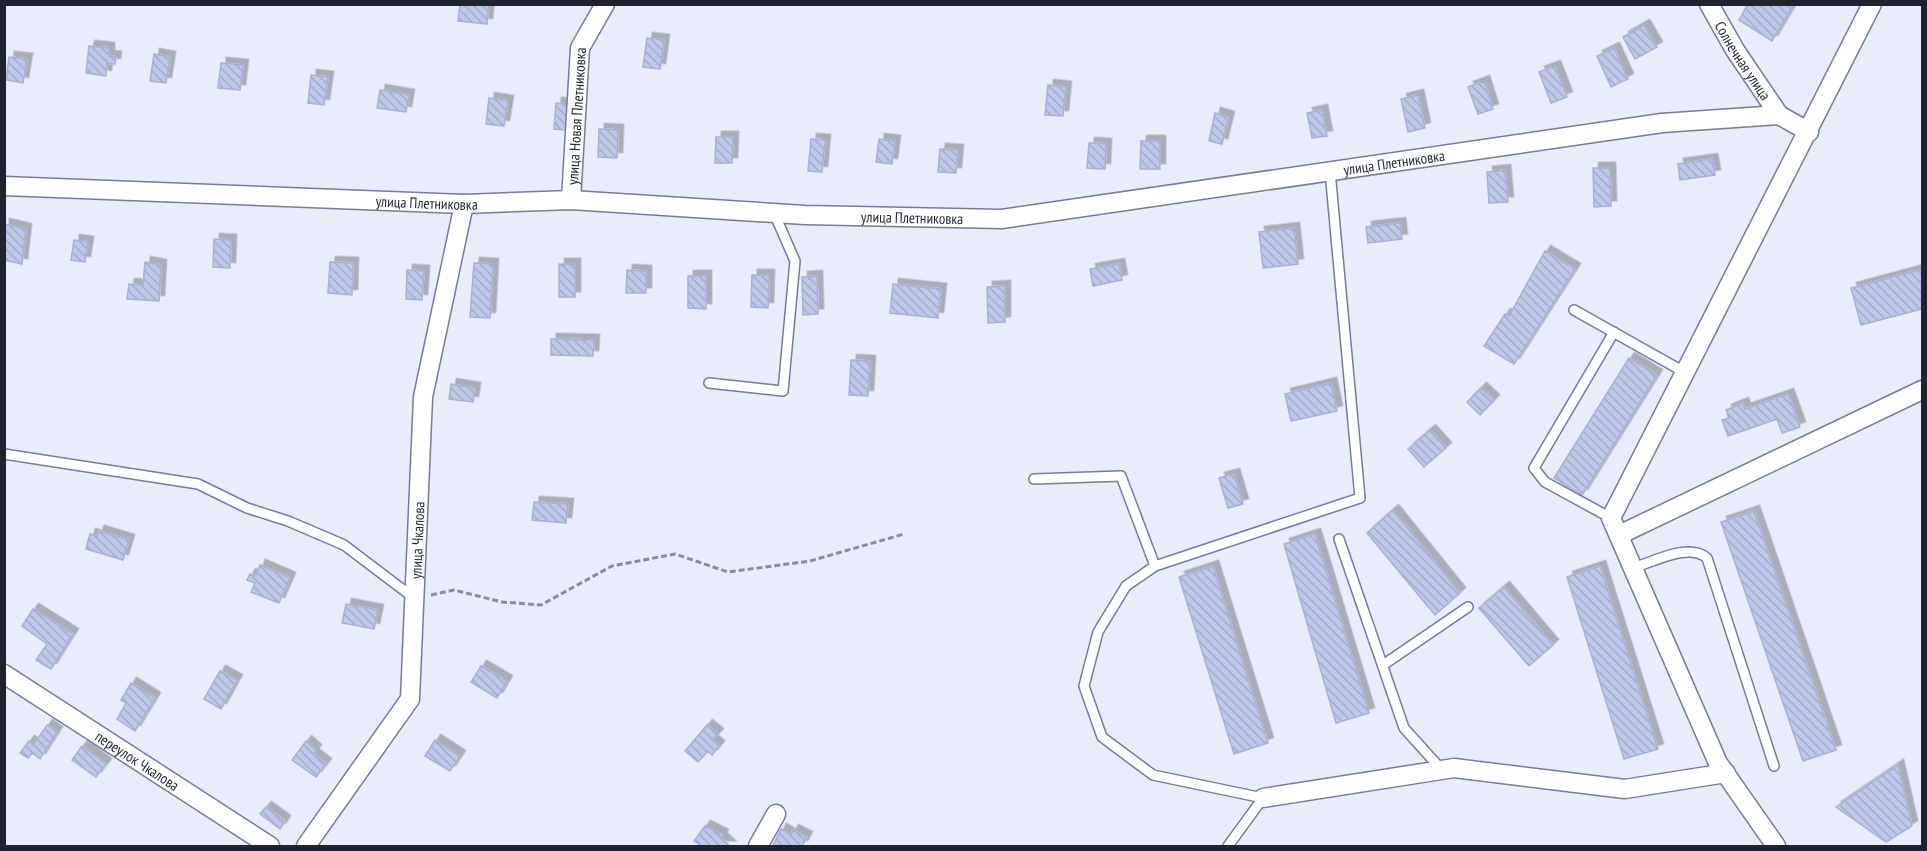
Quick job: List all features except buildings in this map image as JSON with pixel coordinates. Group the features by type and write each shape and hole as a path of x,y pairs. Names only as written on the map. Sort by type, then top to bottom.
{"street":[{"name":"улица Новая Плетниковка","path":"571,200 580,48 605,4"},
{"name":"Солнечная улица","path":"1709,4 1735,50 1779,115"},
{"path":"1776,846 1718,763 1611,518 1872,4"},
{"name":"улица Плетниковка","path":"4,186 464,204 571,200 774,213 1002,219 1662,123 1779,115"},
{"path":"1779,115 1809,132"},
{"name":"улица Чкалова","path":"306,846 410,699 423,397 464,204"},
{"path":"1619,535 1923,390"},
{"name":"переулок Чкалова","path":"4,674 270,846"},
{"path":"1263,798 1454,768 1625,789 1726,773"},
{"path":"758,846 776,814"}],"lane":[{"path":"1228,846 1263,798 1153,775 1102,737 1084,686 1098,632 1126,586 1155,566 1360,498 1330,171"},
{"path":"709,383 783,391 795,261 774,213"},
{"path":"1574,310 1686,373"},
{"path":"1611,518 1545,482 1534,468 1614,332"},
{"path":"4,454 198,484 247,508 288,521 344,545 414,598"},
{"path":"1034,479 1121,476 1155,566"},
{"path":"1339,539 1404,728 1442,770"},
{"path":"1634,568 1690,550 1700,552 1707,558 1774,766"},
{"path":"1383,665 1468,607"}],"path":[{"path":"414,598 454,590 502,602 541,605 612,566 675,554 728,572 810,561 904,534"}]}
